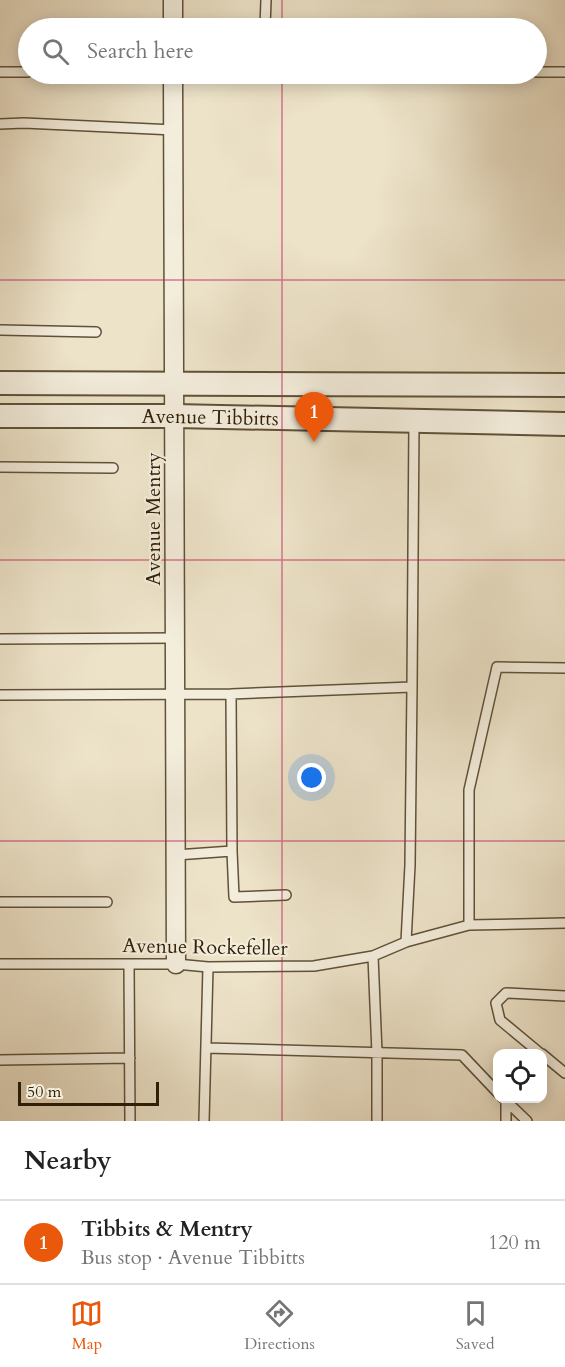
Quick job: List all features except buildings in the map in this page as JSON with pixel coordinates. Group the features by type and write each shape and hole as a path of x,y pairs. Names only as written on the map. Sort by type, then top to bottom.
{"street":[{"path":"173,0 173,18"},
{"name":"Avenue Mentry","path":"173,84 176,964"},
{"name":"Avenue Tibbitts","path":"0,382 565,385"},
{"name":"Avenue Tibbitts","path":"0,416 175,416 565,424"}],"lane":[{"path":"265,18 266,0"},
{"path":"0,72 18,72"},
{"path":"547,72 565,72"},
{"path":"0,124 24,123 174,130"},
{"path":"0,330 96,332"},
{"path":"406,942 410,865 414,420"},
{"path":"0,468 113,468"},
{"path":"0,639 176,638"},
{"path":"469,925 469,790 496,667 565,668"},
{"path":"0,695 231,694 412,687"},
{"path":"231,694 234,897 286,896"},
{"path":"176,855 232,851"},
{"path":"0,902 107,902"},
{"name":"Avenue Rockefeller","path":"0,964 314,966 373,956 406,942 469,925 565,923"},
{"path":"373,956 377,1121"},
{"path":"129,964 130,1121"},
{"path":"204,1121 208,967"},
{"path":"536,1049 500,1020 496,1003 506,993 565,996"},
{"path":"206,1048 462,1055 493,1088"},
{"path":"0,1060 130,1058"},
{"path":"547,1058 565,1073"},
{"path":"505,1103 506,1121"},
{"path":"508,1103 527,1121"}],"place":[{"name":"Tibbits & Mentry","path":"314,442"}]}
